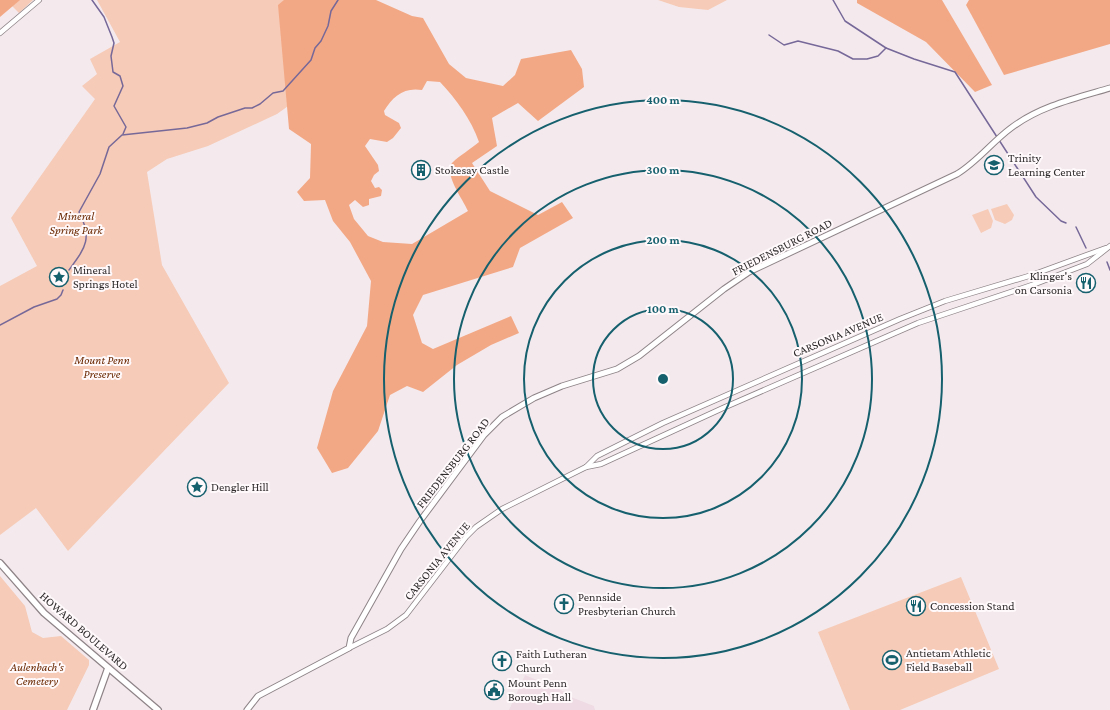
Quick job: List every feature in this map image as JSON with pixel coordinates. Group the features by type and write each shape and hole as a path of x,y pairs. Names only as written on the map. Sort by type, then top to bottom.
{"main road":[{"name":"FRIEDENSBURG ROAD","path":"349,648 351,638 405,542 484,435 508,413 534,398 562,386 617,368 649,349 737,280 957,174 971,164 1010,128 1037,112 1064,101 1110,88"},
{"name":"HOWARD BOULEVARD","path":"0,563 44,613 158,710"},
{"path":"247,710 258,696 349,648"},
{"path":"93,710 108,668"}],"street":[{"path":"0,33 39,0"},
{"name":"CARSONIA AVENUE","path":"586,467 597,456 663,423 900,319 945,301 1032,274 1110,246"},
{"name":"CARSONIA AVENUE","path":"349,648 387,629 406,615 466,537 482,522 502,509 586,467 601,464 723,408 918,323 1035,284 1087,264 1110,246"}],"shaded area":[{"path":"0,0 20,0 0,17"},
{"path":"284,0 376,0 412,16 423,18 449,64 466,78 503,86 515,75 521,59 571,50 582,69 584,87 538,121 518,103 492,118 497,146 472,163 490,191 538,215 562,202 573,218 520,248 513,267 423,295 413,315 422,343 433,349 511,316 519,333 491,345 457,365 423,392 407,386 390,395 378,431 348,468 332,473 317,448 333,391 367,326 371,281 350,242 333,221 325,200 304,201 297,192 310,178 311,144 289,129 278,5","holes":["427,81 440,82 452,95 472,125 479,142 455,160 450,168 452,180 468,211 412,244 383,242 368,236 354,219 349,205 355,200 363,207 369,205 369,199 381,196 382,190 379,187 375,188 371,181 374,175 379,171 378,165 365,146 370,139 387,142 393,138 401,128 399,123 385,115 384,111 395,97 404,91 416,89 422,90"]},
{"path":"857,0 942,0 992,85 975,92 926,42 857,3"},
{"path":"969,0 1110,0 1110,44 1004,75 966,5"},
{"path":"525,675 570,694 571,697 594,706 595,710 509,710"}],"green space":[{"path":"6,0 33,0 19,13"},
{"name":"Mount Penn Preserve","path":"97,0 370,0 298,99 277,114 208,146 167,159 147,172 162,265 229,383 68,551 36,508 0,535 0,286 37,266 11,218 95,99 82,86 97,74 90,59 120,42"},
{"path":"658,0 727,0 708,10 679,7"},
{"path":"1007,204 1014,215 1012,220 1005,224 995,220 991,209"},
{"path":"988,209 993,221 991,228 981,233 972,215"},
{"name":"Aulenbach's Cemetery","path":"0,576 25,606 32,632 43,638 61,636 89,660 89,665 67,710 0,710"},
{"path":"961,577 999,669 900,710 850,710 818,632"}],"waterway":[{"path":"92,0 104,17 114,43 111,56 113,72 120,76 123,86 114,106 126,127 123,134"},
{"path":"69,270 83,249 85,243 86,229 79,212 100,174 109,147 122,135 187,128 207,123 218,117 245,108 252,108 260,104 273,93 283,91 311,60 315,48 321,41 328,26 331,11 338,0"},
{"path":"833,0 845,21 886,48"},
{"path":"769,35 784,45 798,41 838,51 853,59 867,59 878,56 886,48 955,72 997,137"},
{"path":"999,140 1036,197 1061,221 1066,223"},
{"path":"1076,227 1086,248"},
{"path":"1107,262 1110,270"},
{"path":"0,325 34,307 57,299 63,290"}],"place":[{"name":"Trinity Learning Center","path":"994,165"},
{"name":"Stokesay Castle","path":"421,170"},
{"name":"Mineral Springs Hotel","path":"59,277"},
{"name":"Klinger's on Carsonia","path":"1086,283"},
{"name":"Dengler Hill","path":"197,487"},
{"name":"Pennside Presbyterian Church","path":"564,604"},
{"name":"Concession Stand","path":"916,606"},
{"name":"Antietam Athletic Field Baseball","path":"892,660"},
{"name":"Faith Lutheran Church","path":"502,661"},
{"name":"Mount Penn Borough Hall","path":"494,690"}],"park label":[{"name":"Mineral Spring Park","path":"76,223"}]}
